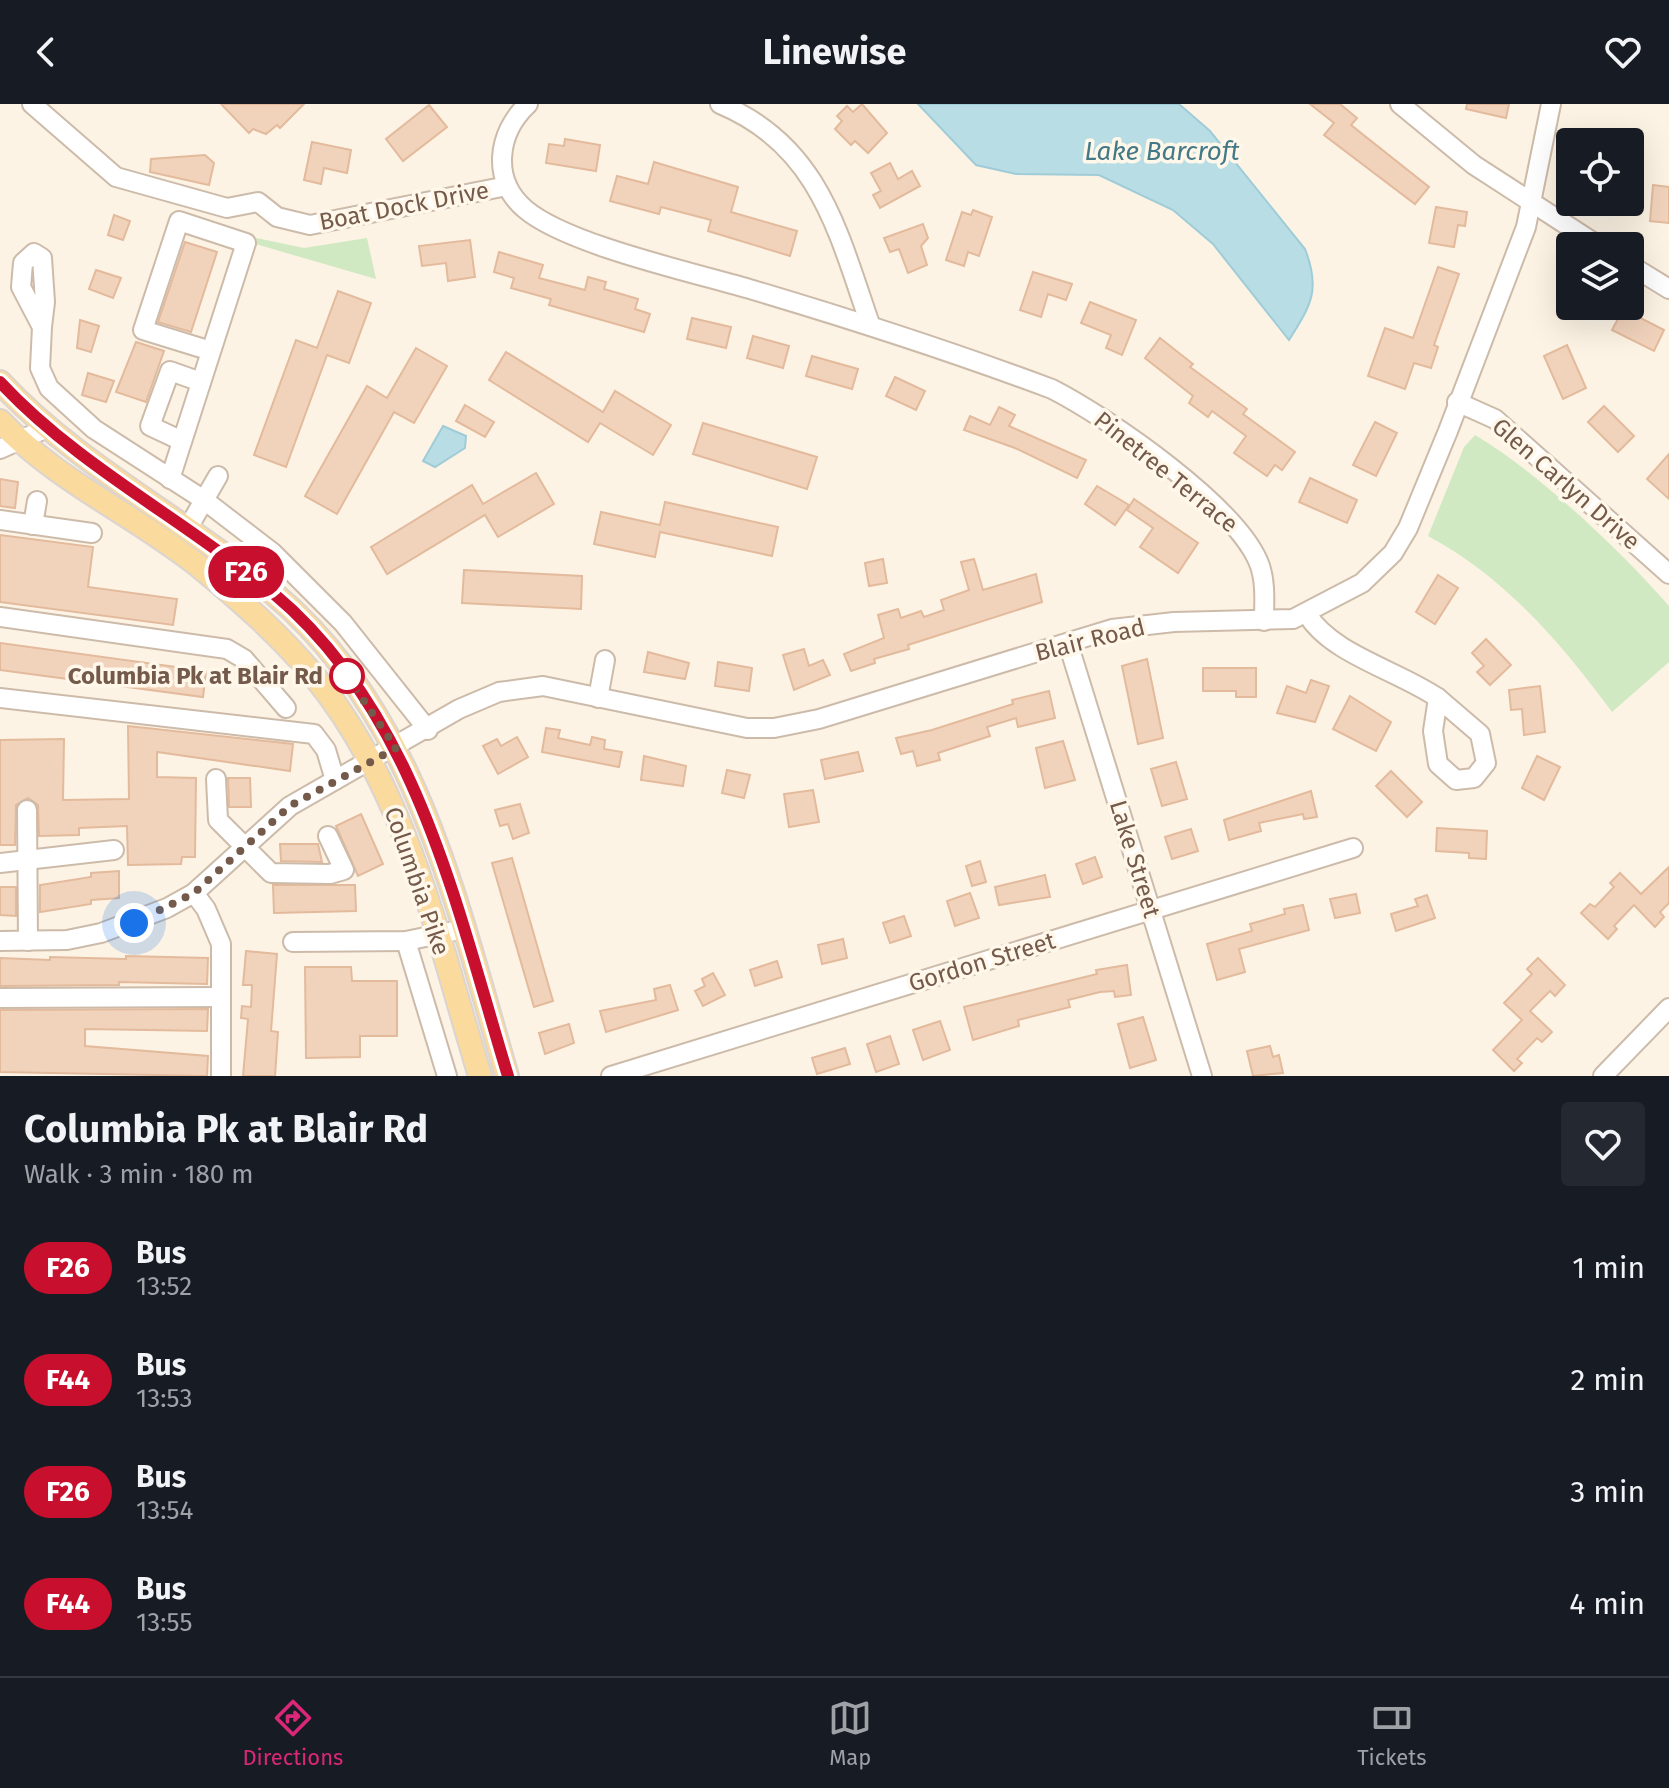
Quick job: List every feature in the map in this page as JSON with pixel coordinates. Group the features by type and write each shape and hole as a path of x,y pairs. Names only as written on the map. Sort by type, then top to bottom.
{"main road":[{"name":"Columbia Pike","path":"0,382 47,428 188,528 275,595 343,670 396,748 430,824 507,1076"},
{"name":"Columbia Pike","path":"0,421 10,445 186,556 258,615 315,677 369,762 407,838 480,1076"}],"street":[{"name":"Boat Dock Drive","path":"32,104 116,177 227,208 258,202 277,217 310,225 507,186"},
{"path":"507,186 501,161 503,143 508,128 528,104"},
{"path":"720,104 761,124 799,159 826,205 870,324"},
{"path":"1400,104 1447,145 1577,232"},
{"name":"Blair Road","path":"0,941 101,933 134,923 194,893 290,806 480,699 522,686 543,686 723,724 774,728 819,719 1140,624 1264,621 1307,614 1362,583 1393,553 1408,528 1532,204 1551,104"},
{"name":"Pinetree Terrace","path":"507,186 523,207 561,229 618,250 870,324 1052,389 1116,426 1242,534 1260,567 1264,621"},
{"path":"170,479 246,243 179,221 143,330 211,351"},
{"path":"1644,274 1669,289"},
{"path":"42,327 42,378 63,404 117,444 204,500 273,553 308,585 383,670 428,730"},
{"path":"182,441 150,426 170,371 201,382"},
{"name":"Glen Carlyn Drive","path":"1457,402 1495,419 1518,437 1669,574"},
{"path":"10,445 47,428"},
{"path":"101,467 117,444"},
{"path":"188,528 218,476"},
{"path":"33,525 37,501"},
{"path":"0,520 92,533"},
{"path":"1307,614 1328,641 1379,664 1438,698"},
{"path":"0,617 227,649 244,659 286,708"},
{"name":"Lake Street","path":"1068,643 1202,1076"},
{"path":"598,698 605,660"},
{"path":"0,698 314,734 326,750 335,780"},
{"path":"216,779 215,816 271,873 330,874 344,870 328,836"},
{"path":"27,810 28,941"},
{"name":"Gordon Street","path":"611,1076 1353,848"},
{"path":"0,863 114,850"},
{"path":"194,893 206,909 221,944 221,1076"},
{"path":"293,942 406,941 464,929"},
{"path":"406,941 447,1076"},
{"path":"0,998 221,997"},
{"path":"1603,1076 1669,1008"}],"green space":[{"path":"252,237 304,248 367,238 376,279 245,241"},
{"path":"1475,435 1525,469 1577,513 1669,606 1669,662 1612,712 1552,637 1507,592 1482,571 1428,536 1464,447"}],"water":[{"name":"Lake Barcroft","path":"918,104 1179,104 1210,131 1305,249 1313,287 1303,317 1289,340 1213,244 1173,210 1099,175 1016,174 976,165"},
{"path":"443,426 466,436 465,448 435,467 423,461"}],"building":[{"path":"221,104 304,104 280,128 277,125 266,134 253,129 249,133"},
{"path":"862,104 887,133 868,153 855,141 851,145 835,129 842,121 837,116 847,106 853,112"},
{"path":"1310,104 1340,104 1357,118 1351,125 1429,187 1415,204 1324,135 1334,123"},
{"path":"1467,104 1509,104 1506,118 1466,109"},
{"path":"429,105 447,127 403,161 386,139"},
{"path":"565,139 600,145 596,171 546,163 549,144 564,146"},
{"path":"312,142 351,150 347,173 324,168 321,184 304,180"},
{"path":"205,155 214,163 209,185 150,172 151,159"},
{"path":"654,162 738,187 731,212 797,231 790,256 708,231 711,220 661,207 659,214 610,201 617,176 648,184"},
{"path":"890,163 898,179 912,171 920,186 880,208 873,195 881,191 871,173"},
{"path":"1653,185 1669,187 1669,223 1650,221"},
{"path":"1436,207 1467,212 1465,226 1458,225 1454,247 1429,243"},
{"path":"973,210 992,217 979,256 968,252 964,266 946,260 962,212 971,215"},
{"path":"114,215 130,221 123,240 108,235"},
{"path":"923,224 928,238 921,246 927,265 908,273 899,249 890,252 884,238"},
{"path":"470,240 475,277 448,281 446,263 422,266 419,246"},
{"path":"185,242 217,252 191,332 158,322"},
{"path":"499,252 543,265 539,278 585,290 588,277 606,282 604,289 638,299 635,309 650,314 644,332 549,305 551,299 511,288 514,278 494,272"},
{"path":"1438,267 1459,274 1434,345 1438,347 1431,368 1414,363 1405,389 1368,376 1385,328 1413,338"},
{"path":"96,270 121,278 113,298 89,289"},
{"path":"1033,272 1072,284 1066,300 1048,294 1041,317 1020,310"},
{"path":"338,291 371,303 349,363 327,355 286,467 254,455 296,340 317,348"},
{"path":"1090,302 1136,320 1122,355 1106,348 1111,335 1081,323"},
{"path":"692,318 731,327 726,348 687,339"},
{"path":"80,320 99,326 91,352 77,348"},
{"path":"1617,320 1644,320 1664,330 1654,351 1612,330"},
{"path":"753,336 789,346 783,368 747,358"},
{"path":"1160,338 1193,364 1190,367 1247,409 1243,414 1295,452 1282,470 1275,465 1267,476 1234,453 1246,436 1212,411 1208,417 1189,403 1193,396 1145,358"},
{"path":"136,342 164,351 146,402 116,392"},
{"path":"1567,345 1586,388 1563,399 1544,356"},
{"path":"416,348 447,366 414,423 394,412 337,514 305,496 367,386 387,398"},
{"path":"506,352 603,412 615,391 671,425 653,455 600,423 588,442 489,380"},
{"path":"812,356 858,369 852,389 806,376"},
{"path":"88,373 114,381 106,402 82,395"},
{"path":"895,377 925,391 916,410 886,396"},
{"path":"465,405 494,422 485,437 456,421"},
{"path":"1604,406 1634,436 1618,452 1588,422"},
{"path":"999,407 1015,415 1009,426 1086,460 1077,478 1015,448 964,430 970,416 990,425"},
{"path":"1375,422 1397,433 1376,476 1353,465"},
{"path":"703,423 817,457 807,489 693,454"},
{"path":"1669,454 1669,499 1647,479"},
{"path":"536,473 554,504 498,537 485,515 387,574 371,547 472,485 483,504"},
{"path":"1310,478 1357,500 1347,523 1299,502"},
{"path":"0,479 18,482 15,508 0,506"},
{"path":"1097,486 1129,505 1115,525 1085,504"},
{"path":"1134,499 1198,543 1178,573 1140,547 1153,528 1127,510"},
{"path":"665,502 778,527 772,556 660,532 655,557 594,544 601,512 660,525"},
{"path":"0,535 93,547 88,587 177,599 173,625 0,602"},
{"path":"883,559 887,583 869,586 865,563"},
{"path":"974,559 983,590 1036,574 1042,602 908,645 909,649 874,659 875,663 851,671 844,654 884,638 878,615 898,609 901,618 921,611 924,617 944,610 941,600 969,590 961,562"},
{"path":"464,570 582,576 581,609 462,603"},
{"path":"1438,575 1458,588 1435,624 1416,612"},
{"path":"1486,639 1511,665 1490,685 1477,672 1484,666 1472,653"},
{"path":"0,643 206,671 203,697 0,670"},
{"path":"804,649 809,666 823,660 830,675 794,690 783,655"},
{"path":"648,652 689,663 685,679 644,672"},
{"path":"1147,659 1163,738 1138,744 1122,666"},
{"path":"718,662 752,668 749,691 715,686"},
{"path":"1203,668 1256,668 1256,697 1236,697 1236,691 1203,691"},
{"path":"1311,680 1329,686 1315,722 1277,713 1287,686 1306,693"},
{"path":"1540,686 1545,732 1524,735 1522,709 1511,710 1509,690"},
{"path":"1049,691 1055,718 1018,727 1016,718 987,727 990,736 938,753 940,760 917,766 913,751 901,754 896,738 932,730 1013,704 1012,700"},
{"path":"1350,696 1391,722 1376,751 1333,729"},
{"path":"128,726 293,744 290,771 157,752 157,777 196,778 195,857 182,857 181,864 128,865 127,826 79,828 79,835 39,836 38,805 28,798 16,805 15,845 0,845 0,740 64,739 63,800 129,799"},
{"path":"546,728 560,730 558,738 590,745 592,737 605,740 604,749 622,752 619,767 542,752"},
{"path":"517,737 528,757 498,774 483,746 497,739 501,746"},
{"path":"1063,741 1075,780 1045,788 1036,748"},
{"path":"858,752 863,771 825,779 821,760"},
{"path":"644,756 686,766 683,786 641,780"},
{"path":"1537,756 1560,767 1544,800 1522,788"},
{"path":"1176,762 1187,799 1162,806 1151,769"},
{"path":"727,770 750,775 744,798 722,793"},
{"path":"1391,771 1422,802 1407,817 1376,786"},
{"path":"228,778 250,778 251,807 229,807"},
{"path":"813,790 819,822 789,827 784,794"},
{"path":"1311,791 1317,817 1304,819 1303,814 1259,823 1261,831 1229,840 1224,820"},
{"path":"520,804 529,833 513,839 508,824 500,826 495,810"},
{"path":"361,814 383,864 358,876 336,826"},
{"path":"1437,828 1487,831 1486,859 1469,858 1469,853 1436,851"},
{"path":"1191,829 1198,851 1172,859 1165,837"},
{"path":"280,844 318,844 322,862 281,861"},
{"path":"1095,857 1102,877 1083,884 1076,864"},
{"path":"512,858 553,1001 534,1007 492,863"},
{"path":"980,861 986,882 972,886 966,866"},
{"path":"1669,867 1669,903 1660,912 1664,917 1655,927 1634,905 1614,926 1617,929 1608,939 1581,913 1590,904 1595,907 1614,887 1610,883 1620,873 1641,894"},
{"path":"119,871 119,898 91,900 91,904 40,912 40,885 91,877 91,873"},
{"path":"1045,875 1050,897 999,905 995,887"},
{"path":"273,885 355,885 356,911 274,913"},
{"path":"0,887 16,887 16,916 0,915"},
{"path":"970,893 979,918 955,926 947,901"},
{"path":"1356,894 1360,913 1335,918 1330,899"},
{"path":"1427,895 1435,918 1396,931 1391,914 1418,906 1415,899"},
{"path":"1303,905 1309,930 1239,949 1245,972 1217,980 1207,944 1252,931 1250,924 1285,914 1284,909"},
{"path":"904,916 911,936 890,943 883,923"},
{"path":"843,939 847,958 822,964 818,945"},
{"path":"246,951 277,954 271,1031 278,1032 275,1076 243,1076 248,1019 241,1018 242,1006 251,1007 252,985 243,985"},
{"path":"126,956 208,958 207,984 119,982 119,985 0,986 0,958 126,959"},
{"path":"1538,958 1565,985 1555,996 1550,991 1530,1011 1552,1032 1542,1042 1537,1038 1517,1059 1522,1063 1514,1071 1493,1050 1522,1020 1504,1003 1532,974 1527,969"},
{"path":"777,961 782,977 755,986 750,970"},
{"path":"1127,965 1131,995 1115,997 1114,991 1100,992 1068,1000 1070,1007 1018,1020 1019,1026 973,1040 964,1007 1097,974 1096,970"},
{"path":"305,967 351,967 352,981 397,981 397,1036 360,1036 360,1057 306,1058"},
{"path":"713,973 725,995 703,1006 695,991 705,986 702,979"},
{"path":"670,985 678,1010 606,1032 600,1011 656,1000 654,989"},
{"path":"208,1009 207,1031 85,1029 85,1046 208,1056 207,1076 0,1072 0,1010"},
{"path":"1143,1017 1156,1060 1130,1068 1118,1024"},
{"path":"940,1021 950,1050 923,1060 913,1030"},
{"path":"569,1024 574,1043 545,1054 539,1033"},
{"path":"890,1036 899,1064 876,1072 867,1044"},
{"path":"1270,1046 1273,1057 1279,1055 1283,1073 1253,1076 1247,1051"},
{"path":"845,1048 850,1064 817,1074 812,1058"}],"bus line":[{"name":"F26","path":"0,382 47,428 188,528 275,595 334,658 396,748 430,824 508,1076"}],"place":[{"name":"Columbia Pk at Blair Rd","path":"347,676"}],"route":[{"path":"134,923 194,893 290,806 396,748 347,676"}]}
